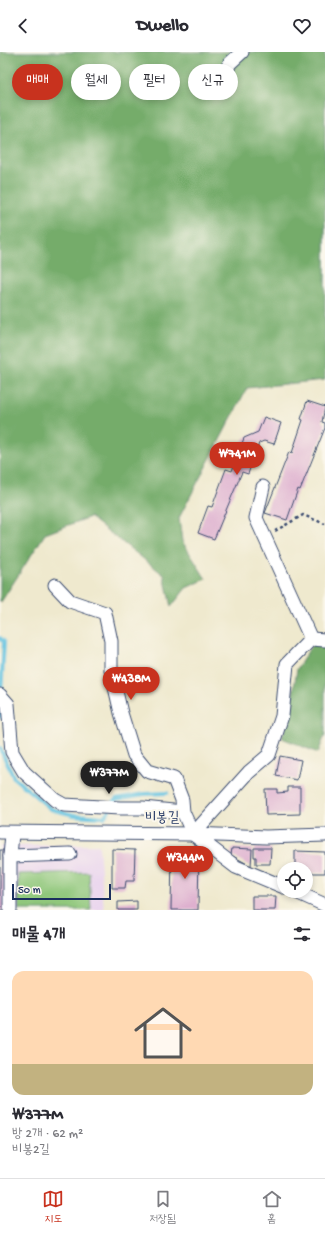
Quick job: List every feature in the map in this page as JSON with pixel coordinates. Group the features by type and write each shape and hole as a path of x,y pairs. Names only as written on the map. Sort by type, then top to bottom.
{"street":[{"path":"229,64 242,52"},
{"path":"263,486 256,518 311,639"},
{"path":"55,586 70,601 105,613 111,641 111,670 121,713 134,755 147,771 174,779 182,800 183,812 193,834 236,867 277,884"},
{"path":"311,639 325,640"},
{"path":"193,834 249,772 270,755 282,716 287,664 311,639"},
{"path":"4,700 12,752 24,772 55,800 64,805 143,808 183,812"},
{"path":"6,833 10,856 10,910"},
{"name":"비봉길","path":"6,833 193,834 266,837 325,835"},
{"path":"10,856 70,854"},
{"path":"311,898 325,904"}],"path":[{"path":"264,536 303,515 325,524"}],"shaded area":[{"path":"99,845 104,910 0,910 0,846"}],"green space":[{"path":"0,52 325,52 325,380 247,388 179,518 182,541 206,579 186,588 171,607 164,575 90,517 45,534 1,602"},
{"path":"313,643 325,645 325,735 318,753 282,738 290,712 297,669"},
{"path":"89,872 91,910 19,910 18,874"}],"building":[{"path":"307,401 325,407 322,422 325,423 325,428 300,490 298,489 287,520 265,513 289,452 292,453 303,420 301,419"},
{"path":"264,417 281,423 274,444 264,441 259,443 248,474 242,472 214,539 198,533 208,506 212,507 226,469 232,471 244,438 258,432"},
{"path":"280,756 301,760 297,780 276,776"},
{"path":"288,787 300,787 300,814 266,815 265,789 277,789 277,793 288,792"},
{"path":"232,848 252,849 251,866 231,855"},
{"path":"254,848 271,848 270,864 256,864"},
{"path":"112,849 135,850 134,881 126,881 125,888 112,888"},
{"path":"172,849 199,850 198,910 171,910"},
{"path":"0,850 3,850 4,910 0,910"},
{"path":"295,851 325,852 325,873 313,873 313,862 295,862"},
{"path":"252,896 276,896 275,910 252,910"},
{"path":"137,901 137,910 118,910 118,902"}],"waterway":[{"path":"0,638 4,642 1,694"},
{"path":"0,717 1,701"},
{"path":"0,748 14,778 51,809 74,815 104,817 109,810"},
{"path":"113,804 116,799 144,794 167,793"}]}
